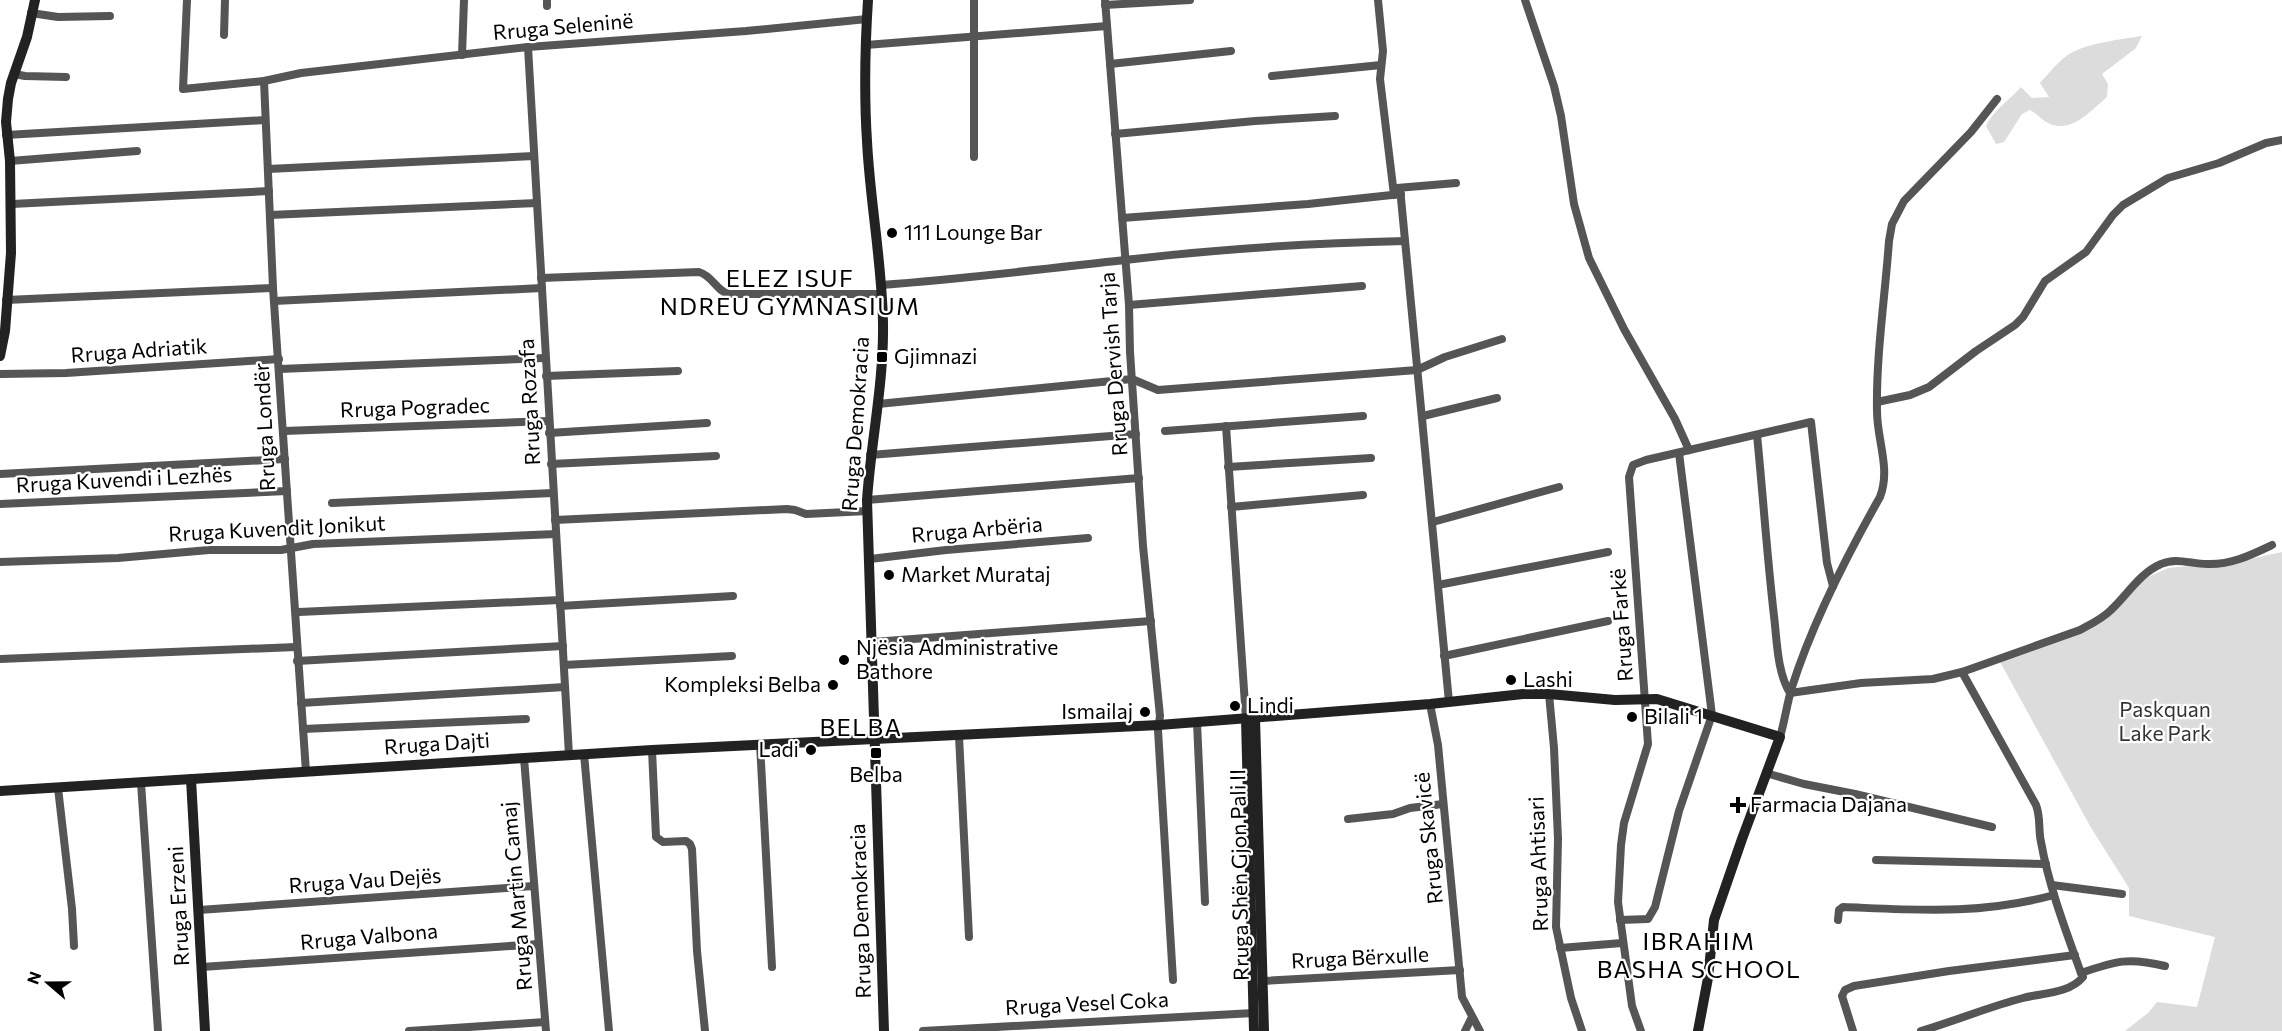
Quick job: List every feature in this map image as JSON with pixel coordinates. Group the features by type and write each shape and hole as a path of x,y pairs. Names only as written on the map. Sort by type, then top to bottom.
{"street":[{"path":"0,356 11,253 12,204 6,135 8,99 27,37 35,0"},
{"name":"Rruga Seleninë","path":"187,0 183,89 264,81 301,74 528,47 746,31 867,18"},
{"path":"224,35 225,0"},
{"path":"462,55 464,0"},
{"name":"Rruga Demokracia","path":"868,0 867,141 881,289 883,344 878,404 870,454 867,505 885,1031"},
{"path":"974,0 974,157"},
{"path":"1105,3 1190,0"},
{"path":"1378,0 1383,51 1380,79 1406,241 1449,702"},
{"path":"1525,0 1554,86 1561,116 1574,204 1589,258 1624,329 1675,419 1689,450"},
{"name":"Rruga Dervish Tarja","path":"1105,3 1129,305 1139,478 1160,716 1173,980"},
{"path":"31,13 58,16 110,16"},
{"path":"866,45 1107,26"},
{"name":"Rruga Rozafa","path":"528,47 569,755"},
{"path":"1110,64 1231,51"},
{"path":"1272,76 1381,65"},
{"path":"14,74 66,77"},
{"name":"Rruga Londër","path":"264,81 273,288 306,771"},
{"path":"1698,1031 1708,978 1714,920 1780,736 1791,693 1833,586 1885,484 1885,463 1877,402 1889,241 1897,212 1913,190 1971,132 1997,99"},
{"path":"1115,134 1335,116"},
{"path":"6,135 265,120"},
{"path":"1877,402 1919,393 2015,325 2045,281 2086,252 2123,205 2168,178 2219,163 2266,143 2282,140"},
{"path":"10,161 137,151"},
{"path":"268,169 534,156"},
{"path":"1122,218 1308,204 1456,183"},
{"path":"12,204 269,191"},
{"path":"270,215 537,203"},
{"path":"541,278 699,272 709,276 719,290 729,294 881,289 1125,260 1324,243 1406,241"},
{"path":"1129,305 1362,286"},
{"path":"6,300 273,288"},
{"path":"274,301 542,288"},
{"path":"878,404 1132,379 1158,390 1417,370 1438,359 1502,339"},
{"path":"280,369 545,358"},
{"name":"Rruga Adriatik","path":"0,374 66,373 279,359"},
{"path":"546,376 678,372"},
{"path":"1423,416 1497,398"},
{"path":"1165,431 1363,416"},
{"name":"Rruga Pogradec","path":"284,431 549,421"},
{"name":"Rruga Farkë","path":"1641,1031 1632,1006 1622,944 1618,885 1621,845 1630,798 1648,744 1630,510 1629,472 1633,465 1811,422 1827,562 1833,586"},
{"path":"549,433 707,423"},
{"path":"1226,426 1231,507 1251,718"},
{"path":"870,454 1136,434"},
{"path":"1757,435 1775,629 1784,679 1791,693"},
{"path":"1620,920 1648,919 1655,907 1679,811 1712,715 1679,453"},
{"path":"551,464 716,456"},
{"path":"1228,467 1371,458"},
{"path":"0,474 285,459"},
{"path":"555,520 776,509 795,510 806,514 867,505 1139,478"},
{"path":"1433,522 1559,487"},
{"name":"Rruga Kuvendi i Lezhës","path":"0,504 287,491"},
{"path":"332,503 553,493"},
{"path":"1231,507 1363,495"},
{"name":"Rruga Kuvendit Jonikut","path":"0,562 118,558 209,550 290,550 313,544 556,534"},
{"name":"Rruga Arbëria","path":"870,559 1088,538"},
{"path":"1791,693 1861,683 1933,679 1962,672 2080,630 2096,622 2110,611 2134,584 2161,564 2172,561 2219,564 2240,560 2272,545"},
{"path":"1438,585 1608,552"},
{"path":"299,612 733,596"},
{"path":"873,642 1151,621"},
{"path":"1444,656 1608,621"},
{"path":"297,661 563,646"},
{"path":"0,659 296,647"},
{"path":"564,665 732,656"},
{"path":"1921,1031 2022,998 2060,990 2079,982 2083,977 2054,895 2040,841 2040,821 2036,805 1962,672"},
{"path":"301,703 565,687"},
{"name":"Rruga Dajti","path":"0,791 652,750 1197,722 1549,694 1669,702 1780,736"},
{"name":"Rruga Ahtisari","path":"1549,694 1558,839 1556,927 1571,998 1582,1031"},
{"name":"Rruga Skavicë","path":"1430,704 1437,745 1462,997 1480,1031"},
{"name":"Rruga Shën Gjon Pali II","path":"1251,718 1264,1031"},
{"name":"Rruga Shën Gjon Pali II","path":"1251,718 1254,1031"},
{"path":"303,729 526,719"},
{"path":"1197,722 1205,902"},
{"path":"959,736 969,937"},
{"path":"760,744 772,967"},
{"path":"652,750 656,837 663,842 686,841 692,849 697,951 705,1031"},
{"path":"584,754 609,1031"},
{"name":"Rruga Martin Camaj","path":"524,758 545,1027"},
{"path":"1766,773 1804,784 1866,796 1992,827"},
{"name":"Rruga Erzeni","path":"191,779 205,1031"},
{"path":"141,783 158,1031"},
{"path":"58,788 74,946"},
{"path":"1348,819 1393,814 1410,808 1443,804"},
{"path":"1876,860 2046,864"},
{"path":"2052,885 2122,894"},
{"name":"Rruga Vau Dejës","path":"199,910 534,886"},
{"path":"1838,920 1839,910 1843,908 1946,911 2002,907 2054,895"},
{"name":"Rruga Valbona","path":"202,967 539,944"},
{"path":"1560,948 1622,944"},
{"path":"1853,1031 1842,996 1845,990 1854,986 1949,970 2075,955"},
{"path":"2081,973 2122,960 2145,961 2165,966"},
{"name":"Rruga Bërxulle","path":"1262,981 1460,970"},
{"name":"Rruga Vesel Coka","path":"923,1031 1254,1012"},
{"path":"1465,1031 1472,1017"},
{"path":"409,1031 545,1027"}],"green space":[{"path":"2142,36 2136,48 2102,74 2108,84 2107,97 2088,114 2074,123 2058,126 2047,123 2030,110 2022,114 2004,142 1996,144 1986,126 1997,110 2021,87 2032,98 2049,97 2040,83 2067,56 2096,44"},
{"name":"Paskquan Lake Park","path":"2282,552 2282,1031 2125,1031 2148,1013 2157,1002 2197,1007 2215,937 2129,916 2129,888 2090,826 1999,660 2081,633 2144,579 2168,568 2241,561"}],"place":[{"name":"111 Lounge Bar","path":"892,233"},
{"name":"Gjimnazi","path":"882,357"},
{"name":"Market Murataj","path":"889,575"},
{"name":"Njësia Administrative Bathore","path":"844,660"},
{"name":"Lashi","path":"1511,680"},
{"name":"Kompleksi Belba","path":"833,685"},
{"name":"Lindi","path":"1235,706"},
{"name":"Ismailaj","path":"1145,712"},
{"name":"Bilali 1","path":"1632,717"},
{"name":"Ladi","path":"811,750"},
{"name":"Belba","path":"876,753"},
{"name":"Farmacia Dajana","path":"1738,805"}],"district":[{"name":"ELEZ ISUF NDREU GYMNASIUM","path":"790,293"},
{"name":"BELBA","path":"861,728"},
{"name":"IBRAHIM BASHA SCHOOL","path":"1699,956"}]}
